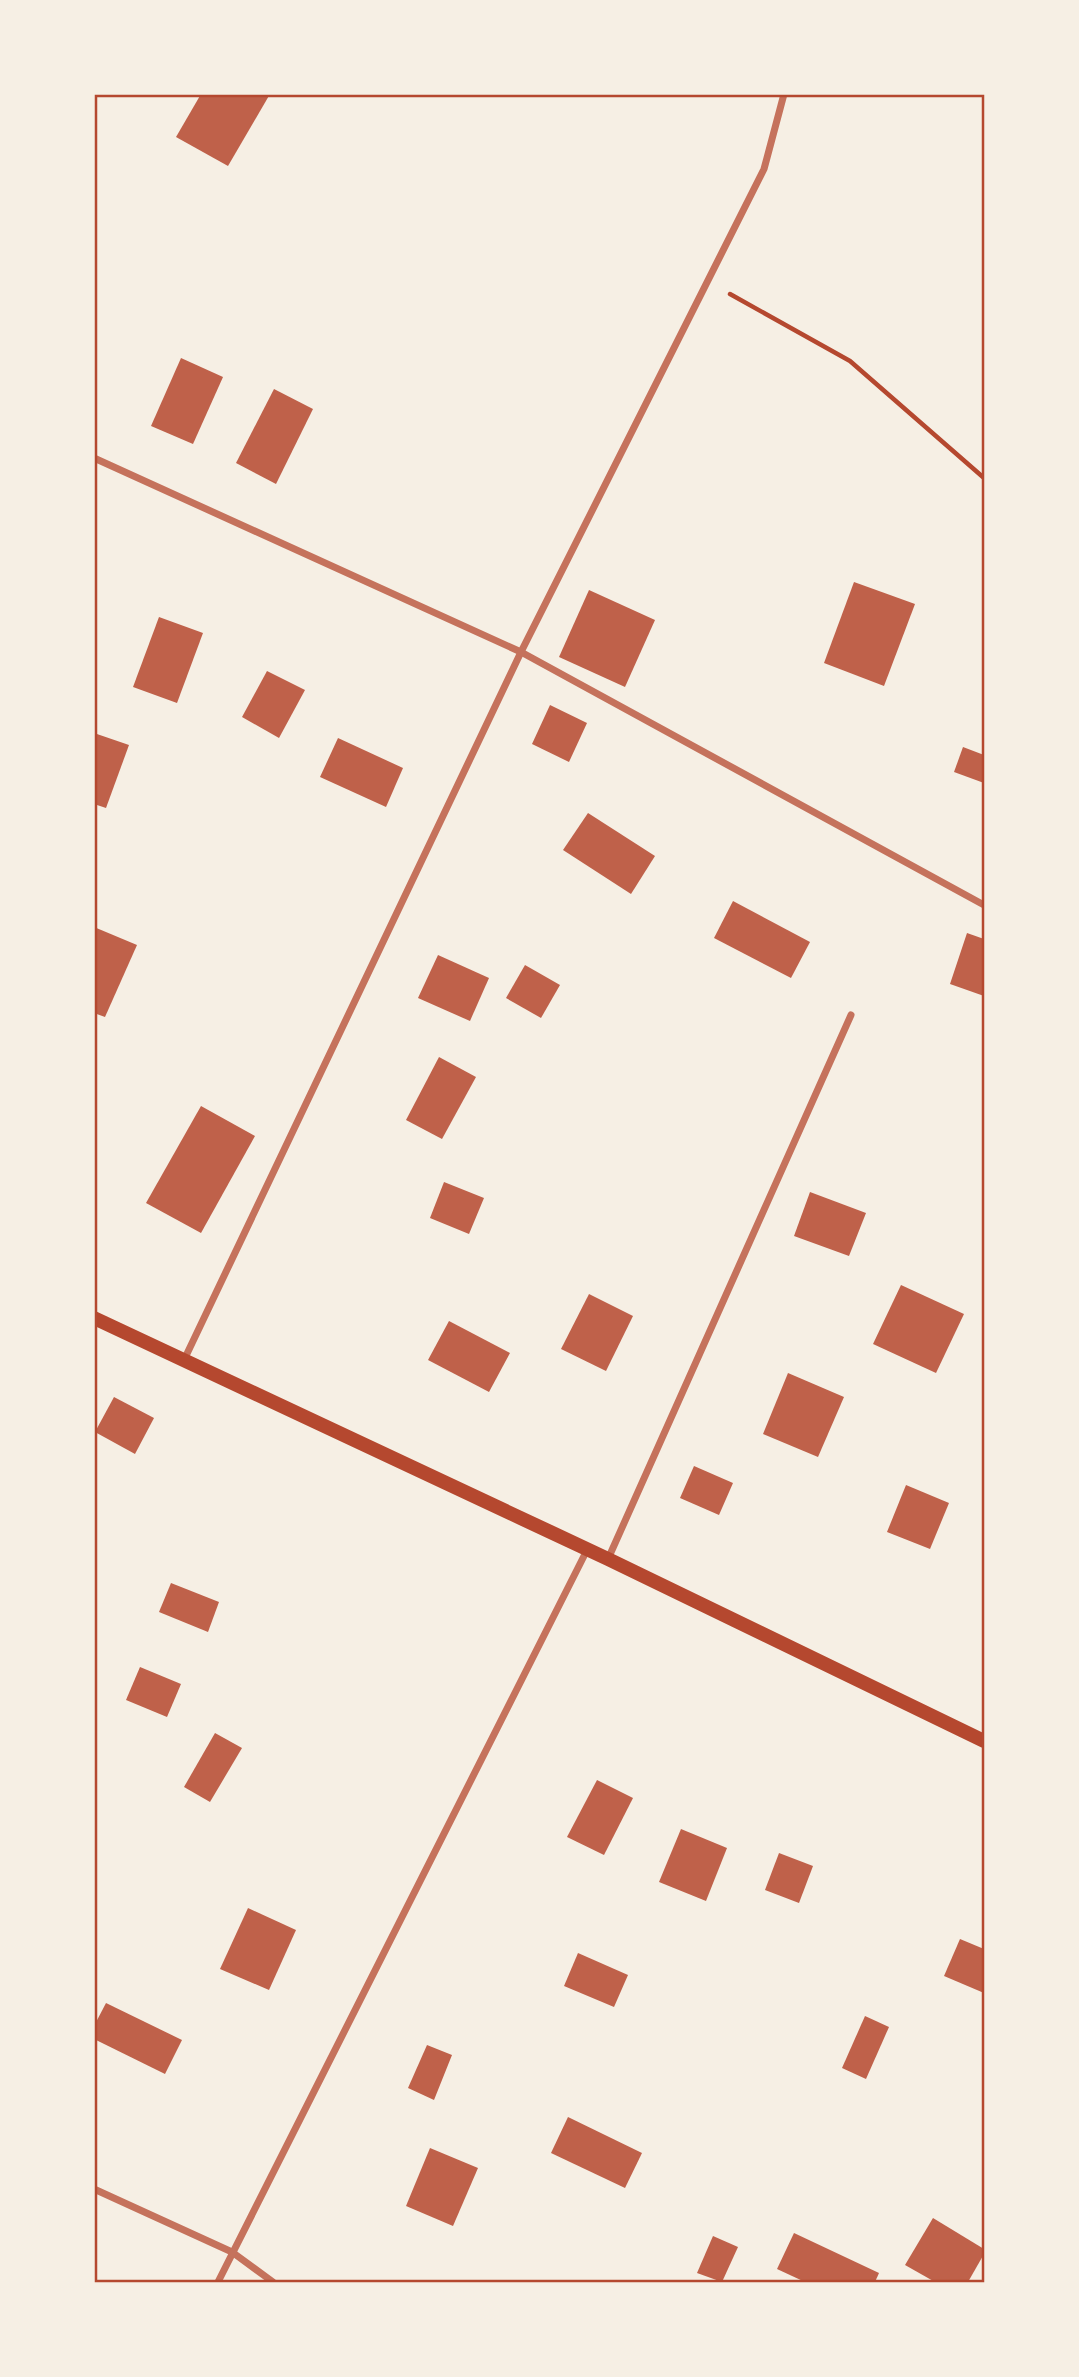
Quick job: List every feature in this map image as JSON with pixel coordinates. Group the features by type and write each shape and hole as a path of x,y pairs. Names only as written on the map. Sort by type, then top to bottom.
{"main road":[{"path":"94,1318 587,1549 985,1741"}],"street":[{"path":"184,1360 521,652 764,169 784,94"},
{"path":"94,458 521,652 985,905"},
{"path":"608,1559 851,1015"},
{"path":"218,2283 587,1549"},
{"path":"94,2189 232,2252 273,2283"}],"path":[{"path":"730,294 850,361 985,478"}],"building":[{"path":"201,94 270,94 228,166 176,137"},
{"path":"181,358 223,377 193,444 151,426"},
{"path":"274,389 313,409 276,484 236,463"},
{"path":"854,582 915,604 884,686 824,663"},
{"path":"589,590 655,620 625,687 559,657"},
{"path":"159,617 203,633 177,703 133,687"},
{"path":"267,671 305,690 279,738 242,717"},
{"path":"550,705 587,723 569,762 532,744"},
{"path":"94,733 129,745 106,808 94,804"},
{"path":"338,738 403,768 386,807 320,777"},
{"path":"963,747 984,755 984,783 954,772"},
{"path":"588,813 655,856 631,894 563,850"},
{"path":"733,901 810,942 791,978 714,938"},
{"path":"94,927 137,945 105,1017 94,1013"},
{"path":"967,933 984,939 984,996 950,984"},
{"path":"438,955 489,978 470,1021 418,998"},
{"path":"525,965 560,985 541,1018 506,998"},
{"path":"439,1057 476,1077 442,1139 406,1120"},
{"path":"201,1106 255,1136 201,1233 146,1203"},
{"path":"444,1182 484,1198 469,1234 430,1218"},
{"path":"810,1192 866,1213 849,1256 794,1236"},
{"path":"901,1285 964,1314 936,1373 873,1344"},
{"path":"589,1294 633,1316 606,1371 561,1349"},
{"path":"449,1321 510,1353 489,1392 428,1360"},
{"path":"788,1373 844,1397 818,1457 763,1434"},
{"path":"114,1397 154,1418 135,1454 95,1432"},
{"path":"694,1466 733,1483 719,1515 680,1498"},
{"path":"906,1485 949,1503 930,1549 887,1532"},
{"path":"171,1583 219,1602 208,1632 159,1612"},
{"path":"140,1667 181,1684 167,1717 126,1700"},
{"path":"215,1733 242,1748 210,1802 184,1787"},
{"path":"597,1780 633,1798 604,1855 567,1837"},
{"path":"681,1829 727,1848 706,1901 659,1882"},
{"path":"779,1853 813,1866 799,1903 765,1890"},
{"path":"248,1908 296,1930 269,1990 220,1969"},
{"path":"960,1939 984,1949 984,1993 944,1976"},
{"path":"578,1953 628,1975 614,2007 564,1986"},
{"path":"106,2003 182,2040 165,2074 94,2039 94,2026"},
{"path":"865,2016 889,2027 866,2079 842,2068"},
{"path":"427,2045 452,2055 434,2100 408,2088"},
{"path":"568,2117 642,2153 625,2188 551,2153"},
{"path":"430,2148 478,2168 453,2226 406,2206"},
{"path":"933,2218 984,2249 984,2254 968,2282 935,2282 905,2265"},
{"path":"794,2233 879,2273 875,2282 805,2282 777,2269"},
{"path":"713,2236 738,2247 722,2282 697,2273"}]}
